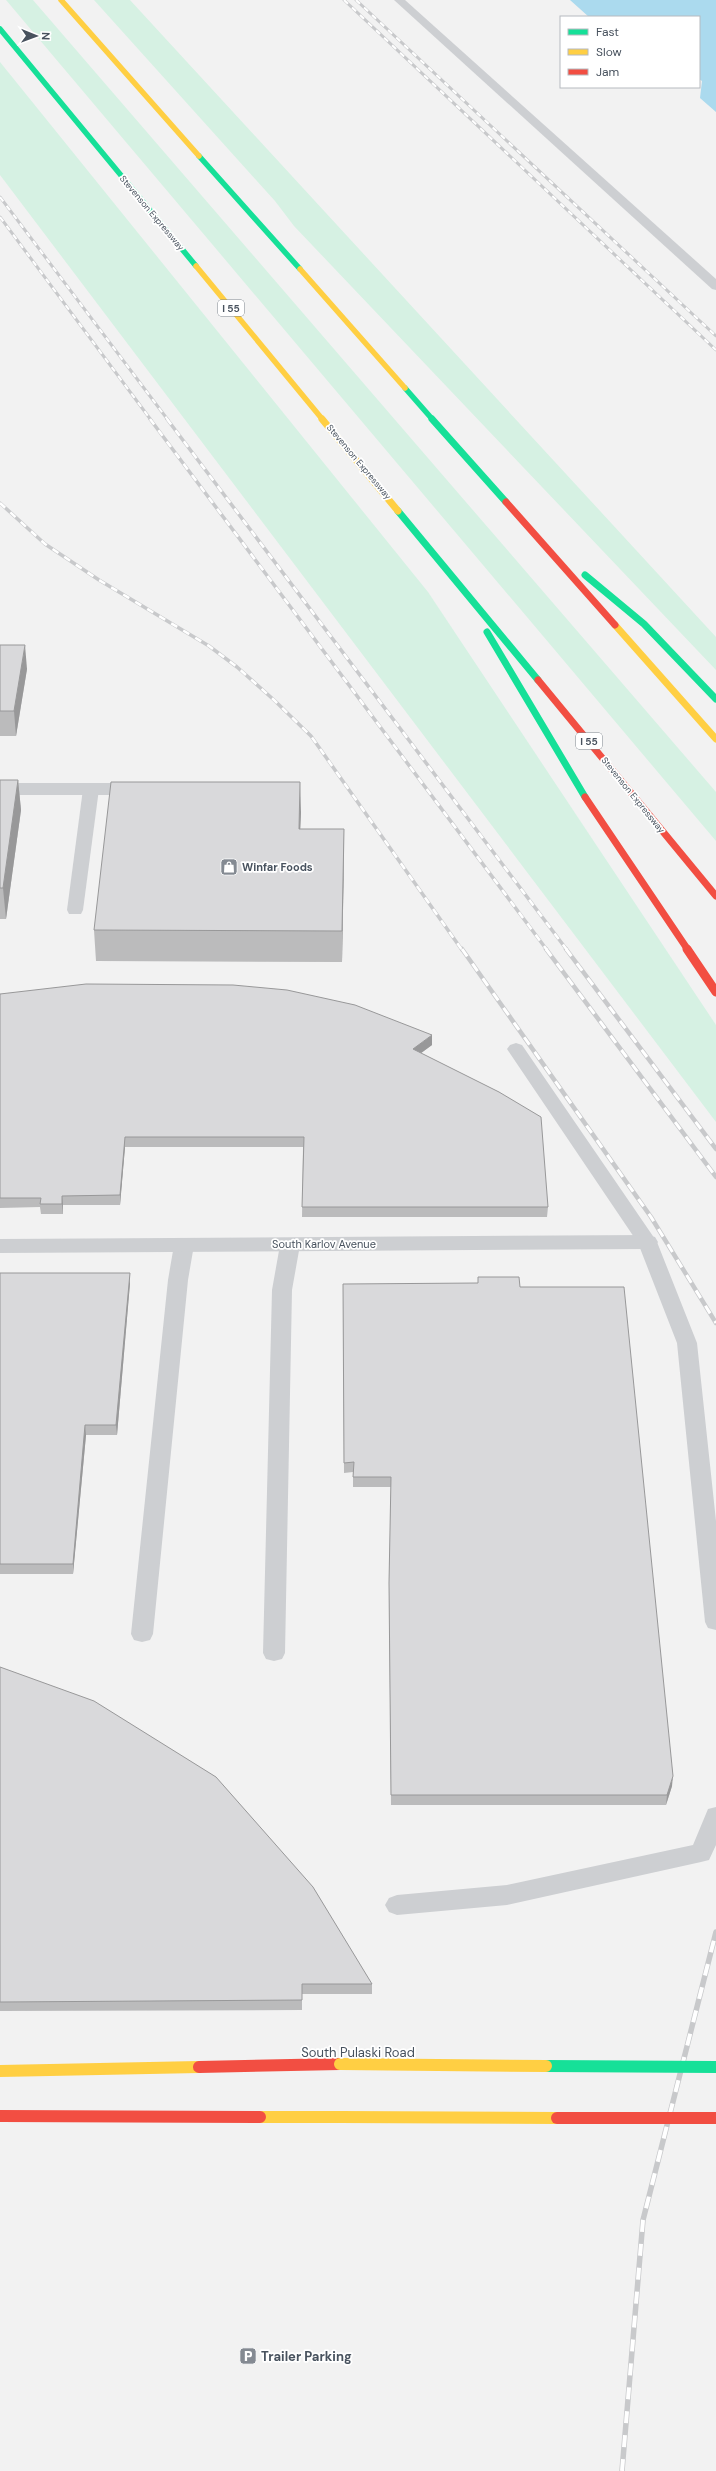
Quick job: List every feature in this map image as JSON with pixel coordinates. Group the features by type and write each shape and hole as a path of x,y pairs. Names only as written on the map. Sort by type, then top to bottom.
{"main road":[{"path":"61,0 716,739"},
{"name":"Stevenson Expressway","path":"0,29 716,896"},
{"path":"531,531 644,624 716,699"},
{"path":"462,587 522,697 647,894 716,992"},
{"name":"South Pulaski Road","path":"0,2071 340,2064 716,2067"},
{"path":"0,2116 716,2118"}],"street":[{"path":"0,789 161,789"},
{"name":"South Karlov Avenue","path":"0,1246 647,1242"}],"lane":[{"path":"399,0 716,286"},
{"path":"75,910 91,789"},
{"path":"516,1049 647,1242 687,1343 716,1622"},
{"path":"142,1634 178,1280 184,1245"},
{"path":"274,1653 282,1290 290,1245"},
{"path":"397,1905 507,1895 702,1853 716,1816"}],"green space":[{"path":"6,0 33,0 716,792 716,841"},
{"path":"94,0 130,0 716,637 716,670 294,226 275,201"},
{"path":"0,62 428,592 716,1025 716,1122 0,175"}],"water":[{"path":"570,0 716,0 716,112 700,98 702,81 700,80 700,16 588,16"}],"building":[{"path":"0,645 25,645 14,711 0,711"},
{"path":"0,780 18,780 3,888 0,888"},
{"path":"111,782 300,782 299,829 344,829 342,931 94,930"},
{"path":"86,984 233,985 287,990 355,1005 432,1035 413,1049 499,1092 541,1117 548,1207 302,1207 304,1137 125,1137 120,1195 62,1196 62,1204 40,1204 41,1198 0,1198 0,994"},
{"path":"0,1273 130,1273 116,1425 85,1425 73,1564 0,1564"},
{"path":"478,1277 519,1277 520,1287 624,1287 673,1776 667,1795 391,1795 389,1583 391,1477 353,1477 354,1462 344,1463 343,1284 478,1283"},
{"path":"0,1667 94,1701 216,1777 313,1887 372,1984 302,1984 302,2000 0,2002"}],"railway":[{"path":"344,0 716,350"},
{"path":"356,0 716,336"},
{"path":"0,197 168,420"},
{"path":"0,217 151,420"},
{"path":"150,419 547,950"},
{"path":"167,419 567,950"},
{"path":"0,503 45,544 99,580 209,646 237,667 274,700 311,736 462,950"},
{"path":"462,949 651,1217 716,1323"},
{"path":"546,949 716,1177"},
{"path":"566,949 716,1149"},
{"path":"622,2471 643,2220 716,1932"}],"traffic: fast":[{"path":"0,29 196,266"},
{"path":"199,156 300,269"},
{"path":"405,388 506,502"},
{"path":"398,511 538,680"},
{"path":"585,575 644,624 716,699"},
{"path":"487,632 585,797"},
{"path":"546,2066 716,2067"}],"traffic: slow":[{"path":"61,0 199,156"},
{"path":"196,266 398,511"},
{"path":"300,269 405,388"},
{"path":"615,625 716,739"},
{"path":"340,2064 546,2066"},
{"path":"0,2071 199,2067"},
{"path":"260,2117 340,2117"},
{"path":"340,2117 557,2118"}],"traffic: jam":[{"path":"506,502 615,625"},
{"path":"538,680 716,896"},
{"path":"585,797 716,992"},
{"path":"199,2067 340,2064"},
{"path":"0,2116 260,2117"},
{"path":"557,2118 716,2118"}],"place":[{"name":"Winfar Foods","path":"229,867"},
{"name":"Trailer Parking","path":"248,2356"}]}
